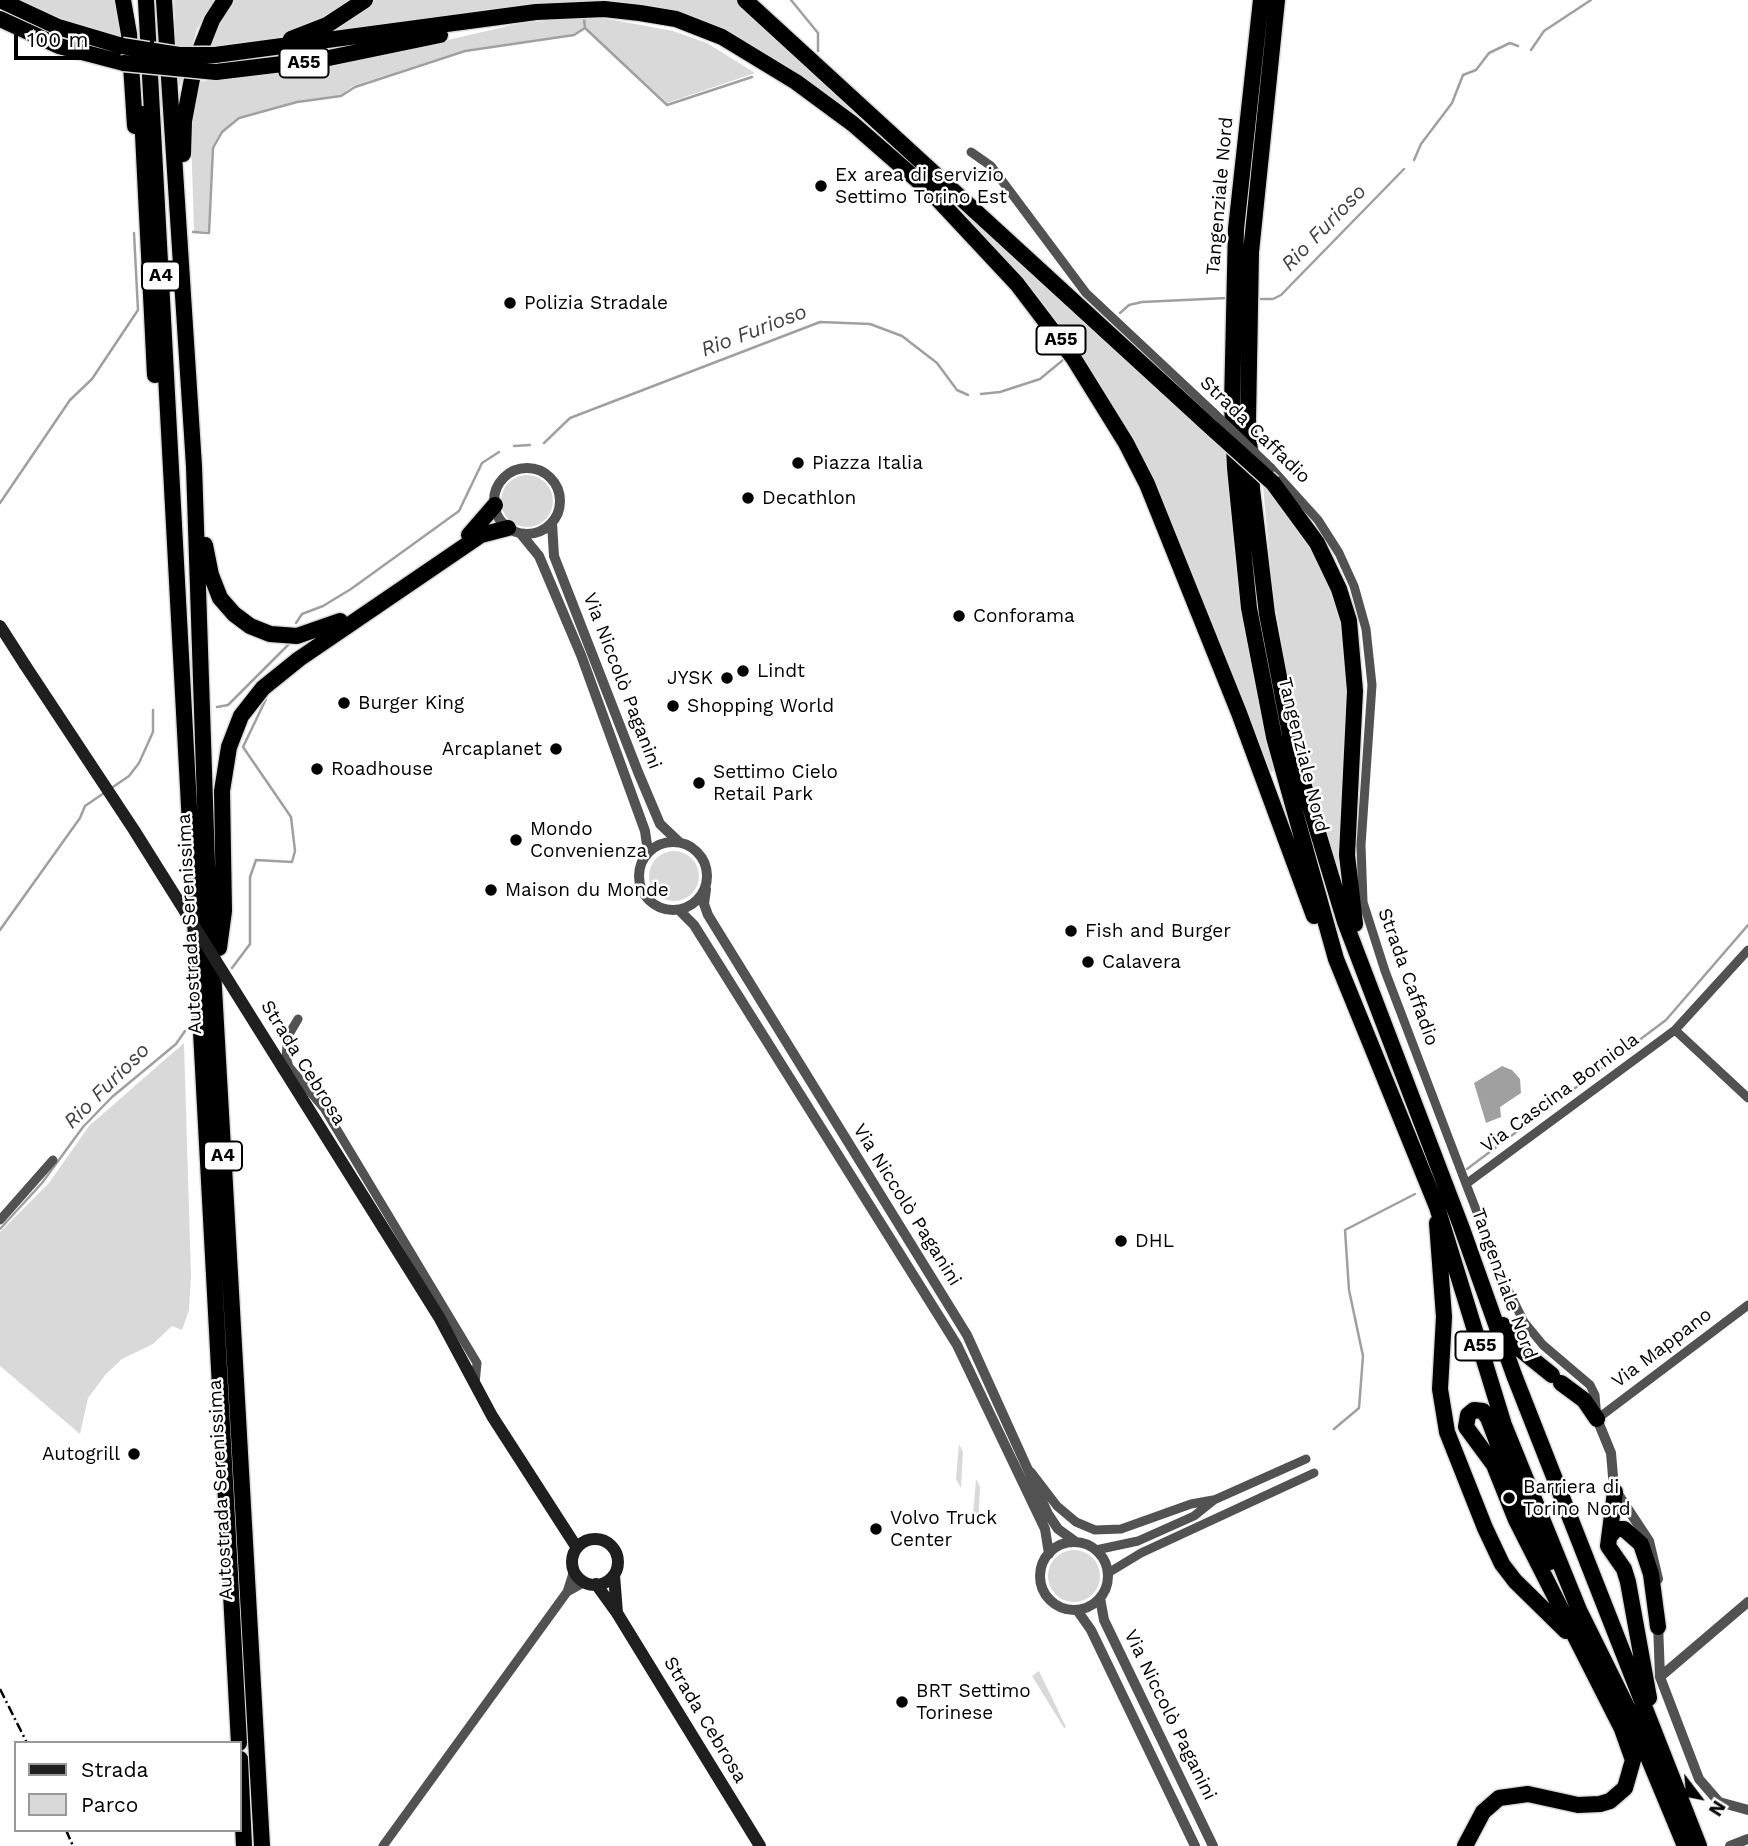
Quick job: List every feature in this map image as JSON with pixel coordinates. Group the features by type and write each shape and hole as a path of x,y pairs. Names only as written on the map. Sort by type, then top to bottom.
{"highway":[{"path":"0,0 58,27 122,46 216,63 312,32 365,0"},
{"path":"123,0 130,34 136,150 147,219"},
{"path":"135,0 157,402 176,553"},
{"name":"Autostrada Serenissima","path":"146,0 239,1741"},
{"name":"Autostrada Serenissima","path":"164,0 194,466 214,985 262,1846"},
{"name":"A4","path":"183,292 187,258 183,155 186,111 201,45 225,0"},
{"name":"A55","path":"744,0 1213,429 1272,475 1317,542 1339,589 1349,621 1355,691 1348,884 1374,1001"},
{"name":"Tangenziale Nord","path":"1261,0 1234,256 1231,340 1235,468 1249,608 1274,737 1336,959 1437,1207 1504,1424 1579,1610"},
{"name":"Tangenziale Nord","path":"1277,0 1251,252 1247,340 1252,489 1267,614 1293,750 1345,922 1374,1001 1461,1226 1502,1343 1655,1731"},
{"name":"A55","path":"0,19 59,46 124,63 170,70 216,63 324,59 461,30 506,16 561,10 625,11 676,19 715,33 796,82 853,124 922,184 984,245 1074,359 1147,484 1239,713 1315,919 1336,959"},
{"path":"252,52 506,16"},
{"path":"194,466 208,562 215,588 226,606 241,620 261,631 279,635 310,634 348,617 473,531 495,505"},
{"path":"214,985 224,911 222,791 229,747 241,716 263,688 299,659 481,535 514,531"},
{"path":"1437,1207 1444,1317 1440,1389 1447,1432 1485,1528 1502,1563 1579,1648"},
{"path":"1461,1226 1506,1331 1516,1346 1584,1400 1597,1419"},
{"path":"1479,1340 1485,1413 1530,1528 1579,1610 1629,1709 1685,1846"},
{"path":"1470,1842 1483,1812 1499,1798 1528,1794 1578,1805 1600,1804 1617,1796 1625,1788 1633,1768 1631,1751 1516,1520 1494,1465 1466,1427 1470,1412 1479,1410 1485,1413"},
{"path":"1615,1492 1609,1550 1624,1569 1628,1582 1655,1731 1699,1846"},
{"path":"1610,1536 1616,1529 1625,1529 1641,1544 1651,1574 1658,1627"},
{"path":"242,1802 244,1846"}],"main road":[{"name":"Strada Cebrosa","path":"0,626 134,830 401,1256 439,1317 515,1454 565,1525 577,1548"},
{"name":"Strada Cebrosa","path":"565,1525 589,1540"},
{"path":"589,1540 603,1540 614,1549 618,1562 614,1575 590,1583 574,1570 573,1560 577,1548 589,1540"},
{"name":"Strada Cebrosa","path":"614,1575 617,1613"},
{"name":"Strada Cebrosa","path":"590,1583 617,1613 760,1846"}],"street":[{"name":"Strada Caffadio","path":"971,152 990,166 1086,293 1213,412 1318,520 1339,553 1354,586 1366,629 1372,685 1361,845 1363,902 1385,971 1508,1291 1524,1322 1543,1345 1590,1385 1595,1395 1597,1419 1611,1453 1615,1492"},
{"path":"521,469 537,470 551,479 560,496 560,505 552,523 532,534 514,531 497,515 495,495 505,477 521,469"},
{"name":"Via Niccolò Paganini","path":"552,523 554,556 635,763 660,824 680,842"},
{"name":"Via Niccolò Paganini","path":"514,531 539,556 581,654 645,831 648,852"},
{"path":"668,842 680,842 691,846 706,863 706,889 699,899 679,911 656,906 643,892 639,872 648,852 668,842"},
{"name":"Via Niccolò Paganini","path":"706,889 704,904 708,915 967,1335 1048,1514 1058,1529 1076,1542"},
{"name":"Via Niccolò Paganini","path":"679,911 694,925 957,1345 1045,1529 1049,1554"},
{"name":"Via Cascina Borniola","path":"1466,1184 1675,1030 1748,950"},
{"path":"298,1019 288,1036 286,1057 289,1067 324,1108 477,1363 475,1384"},
{"path":"1675,1030 1748,1098"},
{"path":"0,1220 53,1160"},
{"path":"401,1256 419,1265"},
{"name":"Via Mappano","path":"1597,1419 1748,1305"},
{"path":"1031,1472 1057,1506 1076,1522 1095,1530 1121,1530 1191,1504 1214,1500 1306,1459"},
{"path":"1108,1573 1141,1553 1314,1474"},
{"path":"1615,1492 1646,1534 1653,1550 1659,1589 1660,1677 1675,1725 1699,1779 1719,1802 1748,1810"},
{"path":"1096,1550 1108,1573 1105,1591 1100,1598 1077,1610 1065,1609 1047,1596 1040,1575 1049,1554 1057,1547 1076,1542 1096,1550 1138,1541 1194,1516 1214,1500"},
{"path":"383,1846 566,1592 574,1570"},
{"path":"566,1592 590,1583"},
{"name":"Via Niccolò Paganini","path":"1100,1598 1104,1619 1213,1846"},
{"path":"1660,1677 1748,1602"},
{"name":"Via Niccolò Paganini","path":"1077,1610 1091,1630 1195,1846"},
{"path":"1730,1846 1748,1839"}],"green space":[{"path":"16,0 118,0 125,40 50,17"},
{"path":"174,0 215,0 197,29 180,86 177,85"},
{"path":"234,0 358,0 305,31 237,46 207,47 217,25"},
{"path":"375,0 737,0 892,144 766,53 716,25 664,9 605,3 569,3 328,32"},
{"path":"597,17 673,31 707,43 755,73 667,103 586,28 574,34 464,50 353,86 341,95 296,101 238,117 221,132 212,148 208,231 194,231 191,134 197,82 335,66 521,23"},
{"path":"943,190 1225,451 1235,563 1259,707 1274,771 1271,772 1163,506 1040,302 1009,264 941,192"},
{"path":"527,475 537,477 545,483 551,491 551,511 545,519 537,525 527,527 517,525 509,519 503,511 501,501 503,491 509,483 517,477"},
{"path":"1263,486 1302,530 1338,601 1350,657 1341,870 1338,871 1308,766 1289,685 1273,593"},
{"path":"674,851 691,859 699,876 691,893 674,901 657,893 649,876 657,859"},
{"path":"184,1043 191,1276 189,1310 182,1330 172,1326 153,1344 122,1359 106,1374 88,1398 80,1434 0,1366 0,1232 49,1183 89,1126"},
{"path":"959,1444 963,1452 961,1488 956,1479"},
{"path":"976,1479 980,1487 978,1524 973,1515"},
{"path":"1074,1550 1084,1552 1092,1558 1098,1566 1098,1586 1092,1594 1084,1600 1074,1602 1064,1600 1056,1594 1050,1586 1048,1576 1050,1566 1056,1558 1064,1552"},
{"path":"1039,1671 1066,1727 1064,1728 1032,1676"}],"shaded area":[{"path":"1502,1066 1512,1070 1520,1079 1521,1093 1500,1107 1501,1117 1486,1123 1474,1083"}],"waterway":[{"path":"791,0 818,33 818,51"},
{"name":"Rio Furioso","path":"1531,50 1544,31 1591,0"},
{"path":"193,232 209,233 213,148 222,132 239,118 297,102 341,96 355,87 465,51 574,35 585,28 584,19"},
{"path":"585,28 667,105 752,77"},
{"name":"Rio Furioso","path":"1414,160 1421,144 1452,103 1463,75 1476,70 1489,53 1510,43 1518,46"},
{"name":"Rio Furioso","path":"1261,299 1273,299 1281,295 1404,169"},
{"path":"0,503 70,400 92,379 138,310 134,233"},
{"name":"Rio Furioso","path":"1120,313 1129,305 1142,302 1227,298"},
{"name":"Rio Furioso","path":"544,443 570,418 820,322 870,324 902,336 937,363 957,390 968,395"},
{"name":"Rio Furioso","path":"981,394 1000,392 1040,379 1063,360"},
{"name":"Rio Furioso","path":"514,446 530,445"},
{"name":"Rio Furioso","path":"296,623 302,614 323,606 351,589 459,511 482,463 499,452"},
{"name":"Rio Furioso","path":"217,707 228,705 289,644"},
{"name":"Rio Furioso","path":"232,968 250,944 250,877 256,860 292,862 295,851 291,817 243,747 266,699"},
{"path":"110,789 129,776 139,763 153,732 153,710"},
{"path":"0,930 80,818 85,806 104,793"},
{"path":"1467,1169 1666,1020 1748,925"},
{"name":"Rio Furioso","path":"0,1229 42,1183 83,1127 112,1097 176,1044 185,1031"},
{"path":"1334,1429 1359,1408 1363,1356 1349,1290 1345,1230 1415,1194"}],"railway":[{"path":"0,1689 26,1741"},
{"path":"67,1832 73,1846"}],"place":[{"name":"Ex area di servizio Settimo Torino Est","path":"821,186"},
{"name":"Polizia Stradale","path":"510,303"},
{"name":"Piazza Italia","path":"798,463"},
{"name":"Decathlon","path":"748,498"},
{"name":"Conforama","path":"959,616"},
{"name":"Lindt","path":"743,671"},
{"name":"JYSK","path":"727,678"},
{"name":"Burger King","path":"344,703"},
{"name":"Shopping World","path":"673,706"},
{"name":"Arcaplanet","path":"556,749"},
{"name":"Roadhouse","path":"317,769"},
{"name":"Settimo Cielo Retail Park","path":"699,783"},
{"name":"Mondo Convenienza","path":"516,840"},
{"name":"Maison du Monde","path":"491,890"},
{"name":"Fish and Burger","path":"1071,931"},
{"name":"Calavera","path":"1088,962"},
{"name":"DHL","path":"1121,1241"},
{"name":"Autogrill","path":"134,1454"},
{"name":"Barriera di Torino Nord","path":"1509,1498"},
{"name":"Volvo Truck Center","path":"876,1529"},
{"name":"BRT Settimo Torinese","path":"902,1702"}]}
